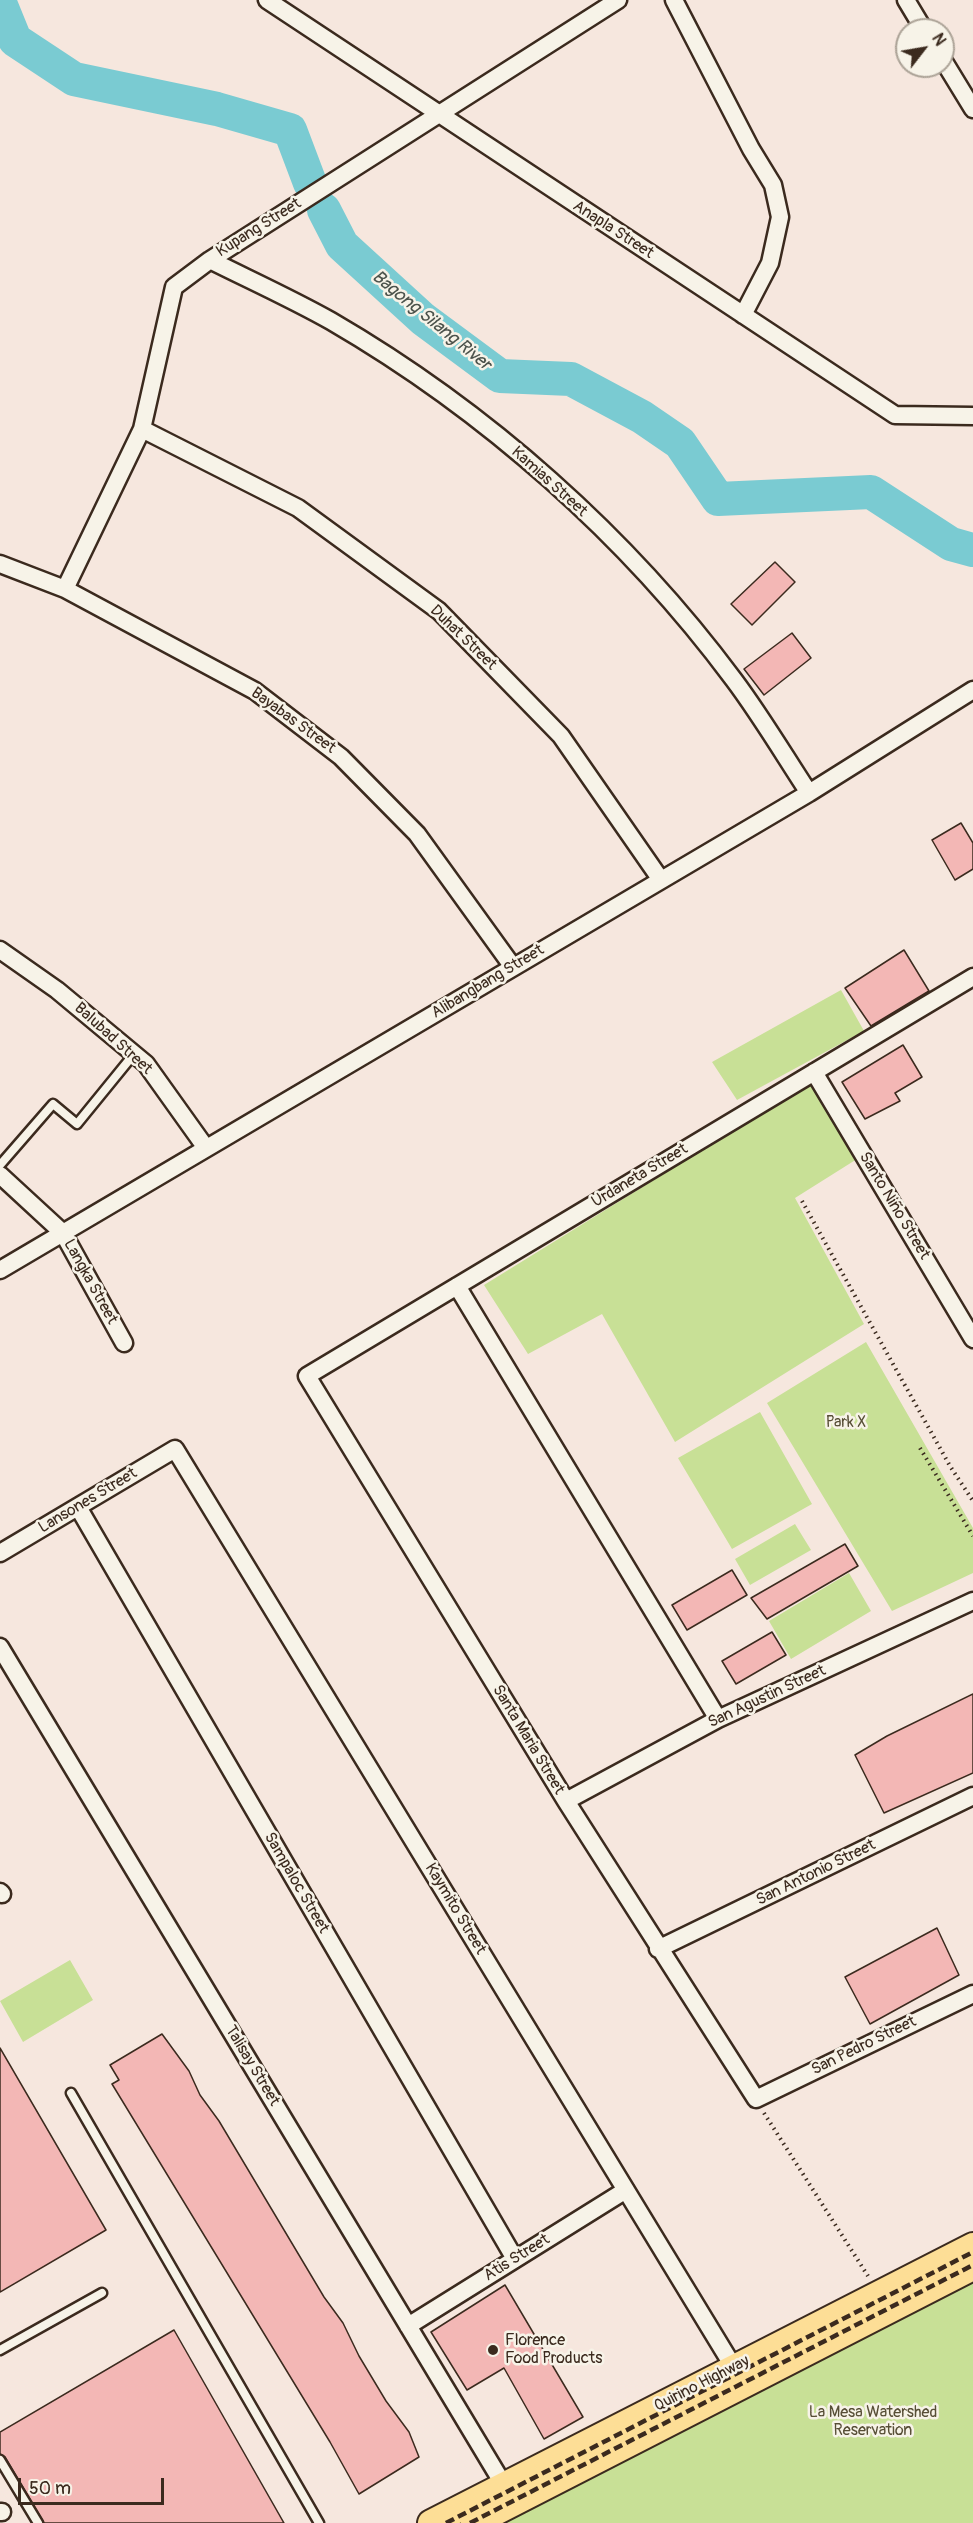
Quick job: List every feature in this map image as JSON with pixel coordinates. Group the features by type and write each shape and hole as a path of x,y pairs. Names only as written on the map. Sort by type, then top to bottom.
{"main road":[{"name":"Quirino Highway","path":"431,2523 508,2493 739,2377 879,2304 973,2246"},
{"name":"Quirino Highway","path":"879,2304 973,2267"},
{"name":"Quirino Highway","path":"474,2523 508,2493"}],"street":[{"name":"Anapla Street","path":"267,0 895,415 973,416"},
{"name":"Kupang Street","path":"65,589 142,429 174,287 210,260 618,0"},
{"path":"674,0 751,149 773,185 780,217 770,263 743,315"},
{"path":"906,0 917,18"},
{"path":"954,78 973,109"},
{"name":"Kamias Street","path":"210,260 350,334 444,395 550,480 647,575 698,636 734,680 809,792"},
{"name":"Duhat Street","path":"142,429 298,508 439,612 561,736 661,880"},
{"name":"Bayabas Street","path":"0,564 65,589 255,691 341,757 417,834 513,967"},
{"name":"Alibangbang Street","path":"0,1270 809,792 973,690"},
{"name":"Balubad Street","path":"0,950 57,990 146,1064 206,1148"},
{"name":"Urdaneta Street","path":"307,1376 973,977"},
{"name":"Santo Niño Street","path":"814,1072 973,1339"},
{"name":"Langka Street","path":"0,1175 63,1233 124,1343"},
{"path":"457,1286 718,1719"},
{"name":"Santa Maria Street","path":"307,1376 566,1801 658,1949 756,2099"},
{"name":"Lansones Street","path":"0,1553 175,1449"},
{"name":"Kaymito Street","path":"175,1449 739,2377"},
{"name":"Sampaloc Street","path":"78,1508 515,2259"},
{"name":"San Agustin Street","path":"566,1801 718,1719 973,1601"},
{"name":"Talisay Street","path":"0,1647 508,2493"},
{"name":"San Antonio Street","path":"658,1949 973,1796"},
{"name":"San Pedro Street","path":"756,2099 973,1994"},
{"name":"Atis Street","path":"408,2326 626,2190"}],"lane":[{"path":"0,1165 53,1104 77,1124 134,1054"},
{"path":"71,2093 319,2523"},
{"path":"0,2350 102,2293"},
{"path":"0,2460 38,2523"}],"path":[{"path":"802,1201 950,1466 973,1501"},
{"path":"920,1448 973,1536"},
{"path":"756,2099 862,2266"}],"green space":[{"path":"841,990 864,1031 737,1100 712,1062"},
{"path":"814,1081 857,1159 795,1198 864,1324 675,1442 602,1314 528,1354 484,1285"},
{"name":"Park X","path":"866,1342 973,1528 973,1573 892,1611 767,1403"},
{"path":"760,1412 812,1504 732,1549 678,1458"},
{"path":"795,1524 811,1550 750,1585 735,1559"},
{"path":"849,1573 871,1611 791,1659 769,1621"},
{"path":"70,1960 93,2000 23,2042 0,2001"},
{"name":"La Mesa Watershed Reservation","path":"973,2258 973,2523 457,2523"}],"building":[{"path":"775,562 795,582 752,625 731,604"},
{"path":"792,633 811,658 764,695 744,669"},
{"path":"961,823 973,843 973,869 955,880 932,840"},
{"path":"904,950 929,991 871,1026 845,988"},
{"path":"903,1045 922,1077 895,1093 900,1101 865,1119 842,1082"},
{"path":"845,1544 858,1566 767,1619 751,1598"},
{"path":"732,1570 747,1595 687,1630 672,1605"},
{"path":"772,1632 786,1655 736,1684 722,1661"},
{"path":"973,1694 973,1773 884,1813 855,1755 887,1736"},
{"path":"937,1928 959,1975 870,2024 845,1977"},
{"path":"162,2034 189,2071 200,2095 219,2121 324,2297 343,2323 359,2356 386,2401 409,2432 419,2457 359,2494 330,2442 112,2084 119,2080 110,2065"},
{"path":"0,2048 106,2230 0,2292"},
{"name":"Florence Food Products","path":"505,2285 583,2417 544,2439 504,2368 467,2390 431,2332"},
{"path":"174,2330 284,2523 44,2523 5,2457 0,2454 0,2432"}],"waterway":[{"name":"Bagong Silang River","path":"0,3 15,40 74,79 217,109 290,130 310,183"},
{"name":"Bagong Silang River","path":"324,210 342,245 423,319 500,376 571,379 642,417 680,443 718,499 871,492 951,544 973,550"}],"railway":[{"path":"446,2523 973,2252"},
{"path":"470,2523 973,2265"}],"place":[{"name":"Florence Food Products","path":"493,2350"}]}
